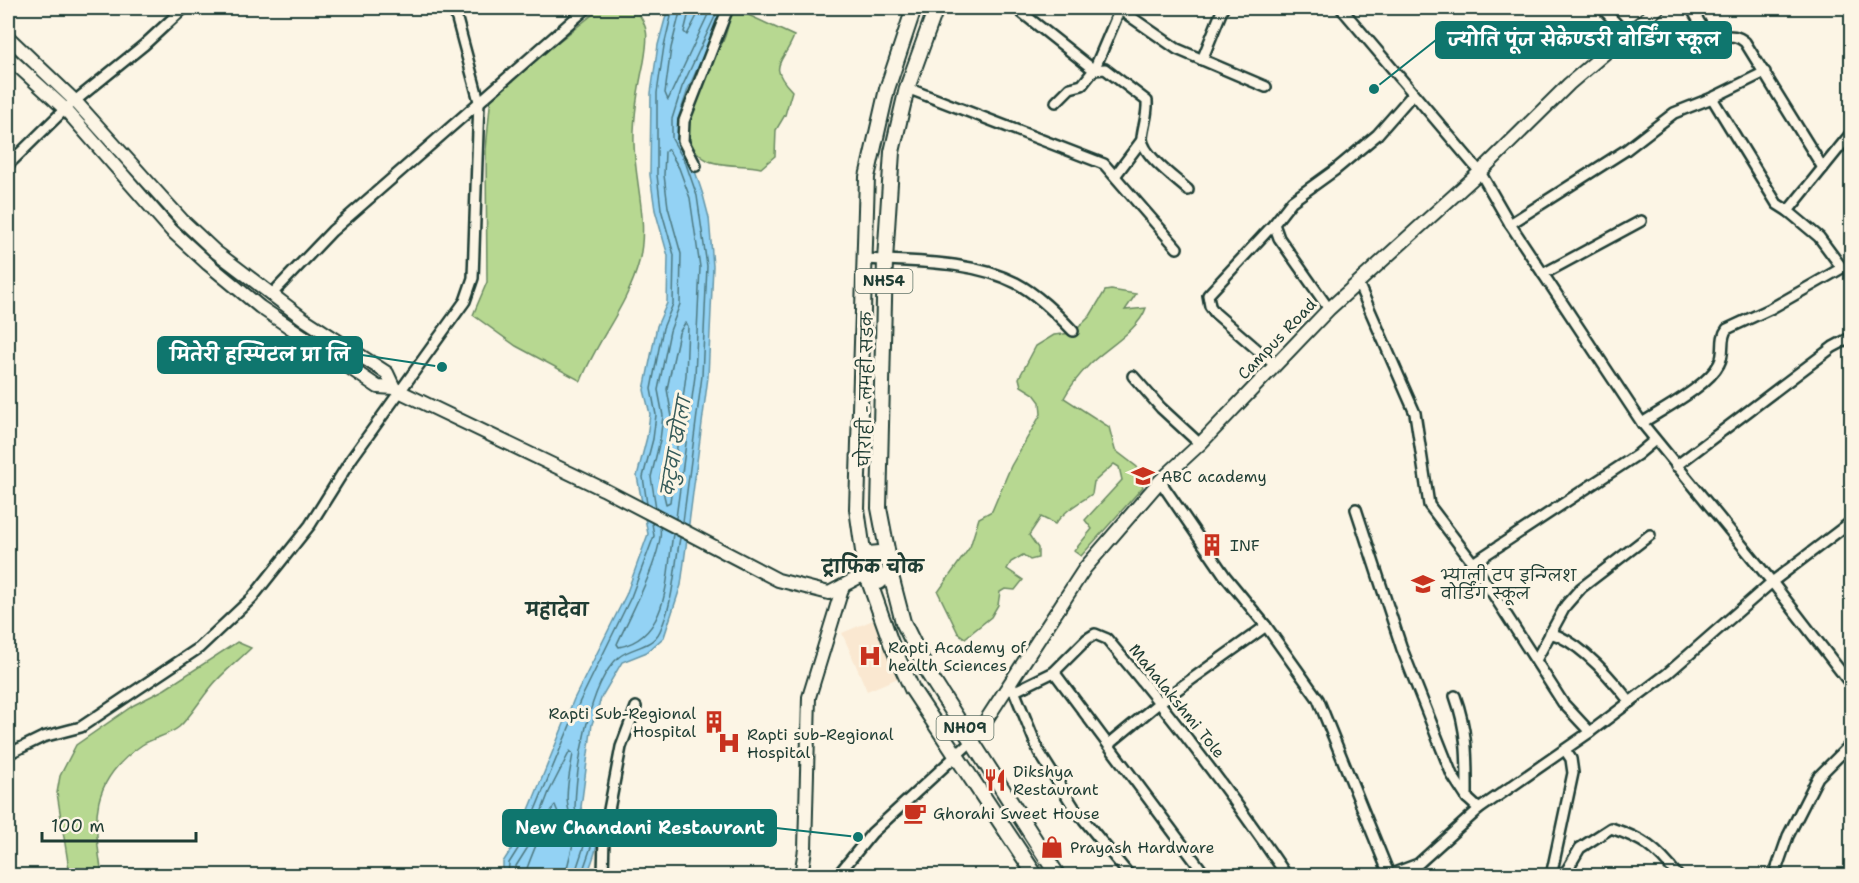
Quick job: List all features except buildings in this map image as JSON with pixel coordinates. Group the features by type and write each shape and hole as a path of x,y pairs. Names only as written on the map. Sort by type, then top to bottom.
{"main road":[{"name":"घोराही - लमही सडक","path":"864,558 857,509 867,177 887,89 914,8"},
{"name":"घोराही - लमही सडक","path":"890,566 879,508 885,260 892,152 907,88 936,8"},
{"name":"Campus Road","path":"973,740 1012,686 1085,568 1160,481 1200,444 1329,309 1480,172 1569,84 1658,8"},
{"path":"8,37 70,105 216,252 271,295 387,373 398,390"},
{"path":"8,57 70,105 171,230 208,264 260,307 378,387 398,390 603,489 727,556 778,580 813,591 829,593 866,578 879,582 890,566 880,553 868,554 861,563 866,578"},
{"name":"NH09","path":"890,566 903,622 923,663 1058,876"},
{"name":"NH09","path":"866,578 912,690 1036,876"},
{"path":"801,876 805,849 809,697 843,586"}],"street":[{"path":"8,165 70,105 144,45 184,8"},
{"path":"8,754 43,737 81,727 198,648 252,598 310,525 398,390 465,301 473,278 479,101 454,8"},
{"path":"271,295 332,231 587,8"},
{"path":"696,166 683,141 684,121 728,8"},
{"path":"1016,8 1094,70 1105,69 1147,101 1147,119 1142,140 1115,176"},
{"path":"1056,102 1070,88 1082,85 1094,70 1119,8 1177,49 1266,87"},
{"path":"1203,60 1224,8"},
{"path":"1341,8 1480,172 1510,224 1642,423 1772,582 1851,686"},
{"path":"1602,8 1627,35"},
{"path":"1691,8 1706,32 1715,36 1731,34 1745,42 1823,168"},
{"path":"1510,224 1626,150 1674,112 1712,98 1765,72"},
{"path":"907,88 1104,164 1177,248"},
{"path":"1275,365 1215,313 1210,306 1208,295 1274,224 1292,201 1335,170 1377,135 1413,94"},
{"path":"1712,98 1777,204 1819,237 1842,268"},
{"path":"1788,211 1851,132"},
{"path":"1142,140 1155,161 1188,190"},
{"path":"1543,274 1641,221"},
{"path":"1274,224 1279,238 1329,309"},
{"path":"864,259 957,264 1016,282 1053,310 1073,331"},
{"path":"1642,423 1709,376 1719,364 1723,354 1723,334 1727,328 1764,313 1851,263"},
{"path":"1358,283 1415,413 1428,505 1473,563 1563,703 1590,732"},
{"path":"1676,466 1833,347 1851,337"},
{"path":"1133,376 1161,408 1200,444"},
{"path":"1473,563 1637,455 1655,440"},
{"path":"1160,481 1225,576 1266,626 1318,699 1388,874 1418,864 1479,809 1565,750 1668,673 1772,582 1851,521"},
{"path":"1356,509 1402,649 1452,775 1467,798 1479,809"},
{"path":"1536,660 1566,605 1581,588 1650,535"},
{"path":"1109,744 1160,702 1266,626"},
{"path":"1550,633 1561,636 1611,677 1630,702"},
{"name":"Mahalakshmi Tole","path":"1012,686 1054,672 1095,634 1107,639 1160,702 1241,808 1287,876"},
{"path":"1054,672 1205,875"},
{"path":"1012,686 1039,752 1075,809 1130,876"},
{"path":"1455,696 1465,725 1467,798"},
{"path":"603,876 604,836 619,758 636,707"},
{"path":"837,876 872,833 973,740"},
{"path":"1774,876 1788,836 1818,777 1851,743"},
{"path":"1551,876 1573,773 1571,759 1565,750"},
{"path":"1558,876 1567,870 1580,848 1611,828 1639,837 1664,858 1678,876"}],"shaded area":[{"name":"Rapti Academy of health Sciences","path":"873,620 898,678 867,691 842,633"}],"green space":[{"path":"601,8 634,8 643,21 647,33 636,103 634,134 643,232 639,262 628,293 581,381 516,346 473,315 487,282 486,150 491,95"},
{"path":"733,8 794,36 779,69 784,82 792,91 785,115 776,130 775,156 761,168 718,164 707,160 695,149 689,135 694,101 724,39"},
{"path":"1105,291 1136,294 1125,310 1146,308 1137,324 1087,368 1064,398 1109,427 1115,450 1137,467 1143,487 1081,556 1074,551 1092,529 1085,520 1122,480 1119,467 1114,464 1094,482 1092,494 1067,511 1055,524 1041,517 1029,535 1038,548 1038,558 1030,560 1023,555 1011,562 1007,569 1023,580 1015,590 1005,589 1000,592 998,605 991,617 965,638 958,633 938,592 970,547 979,518 992,511 1011,466 1041,414 1040,402 1034,394 1021,386 1019,378 1036,346 1054,335 1073,333 1090,316"},
{"path":"237,642 251,648 215,682 188,718 179,727 142,745 112,772 99,802 97,818 102,875 70,875 57,793 60,776 76,745 134,705 165,689"}],"water":[{"name":"कटुवा खोला","path":"668,8 725,8 688,89 678,119 678,137 692,162 709,218 713,266 708,377 681,585 664,637 647,652 622,662 602,696 592,724 581,807 583,814 592,817 597,838 586,876 503,876 503,862 516,842 574,699 626,595 648,534 637,476 650,414 644,390 657,326 667,303 668,256 655,210 650,175 651,93 658,45"}],"place":[{"name":"ज्योति पूंज सेकेण्डरी वोर्डिंग स्कूल","path":"1374,89"},
{"name":"मितेरी हस्पिटल प्रा लि","path":"442,367"},
{"name":"ABC academy","path":"1143,476"},
{"name":"INF","path":"1212,545"},
{"name":"भ्याली टप इन्ग्लिश वोर्डिंग स्कूल","path":"1423,584"},
{"name":"Rapti Academy of health Sciences","path":"870,656"},
{"name":"Rapti Sub-Regional Hospital","path":"714,722"},
{"name":"Rapti sub-Regional Hospital","path":"729,743"},
{"name":"Dikshya Restaurant","path":"995,780"},
{"name":"Ghorahi Sweet House","path":"915,813"},
{"name":"New Chandani Restaurant","path":"858,837"},
{"name":"Prayash Hardware","path":"1052,847"}],"district":[{"name":"ट्राफिक चोक","path":"873,567"},
{"name":"महादेवा","path":"557,610"}]}
